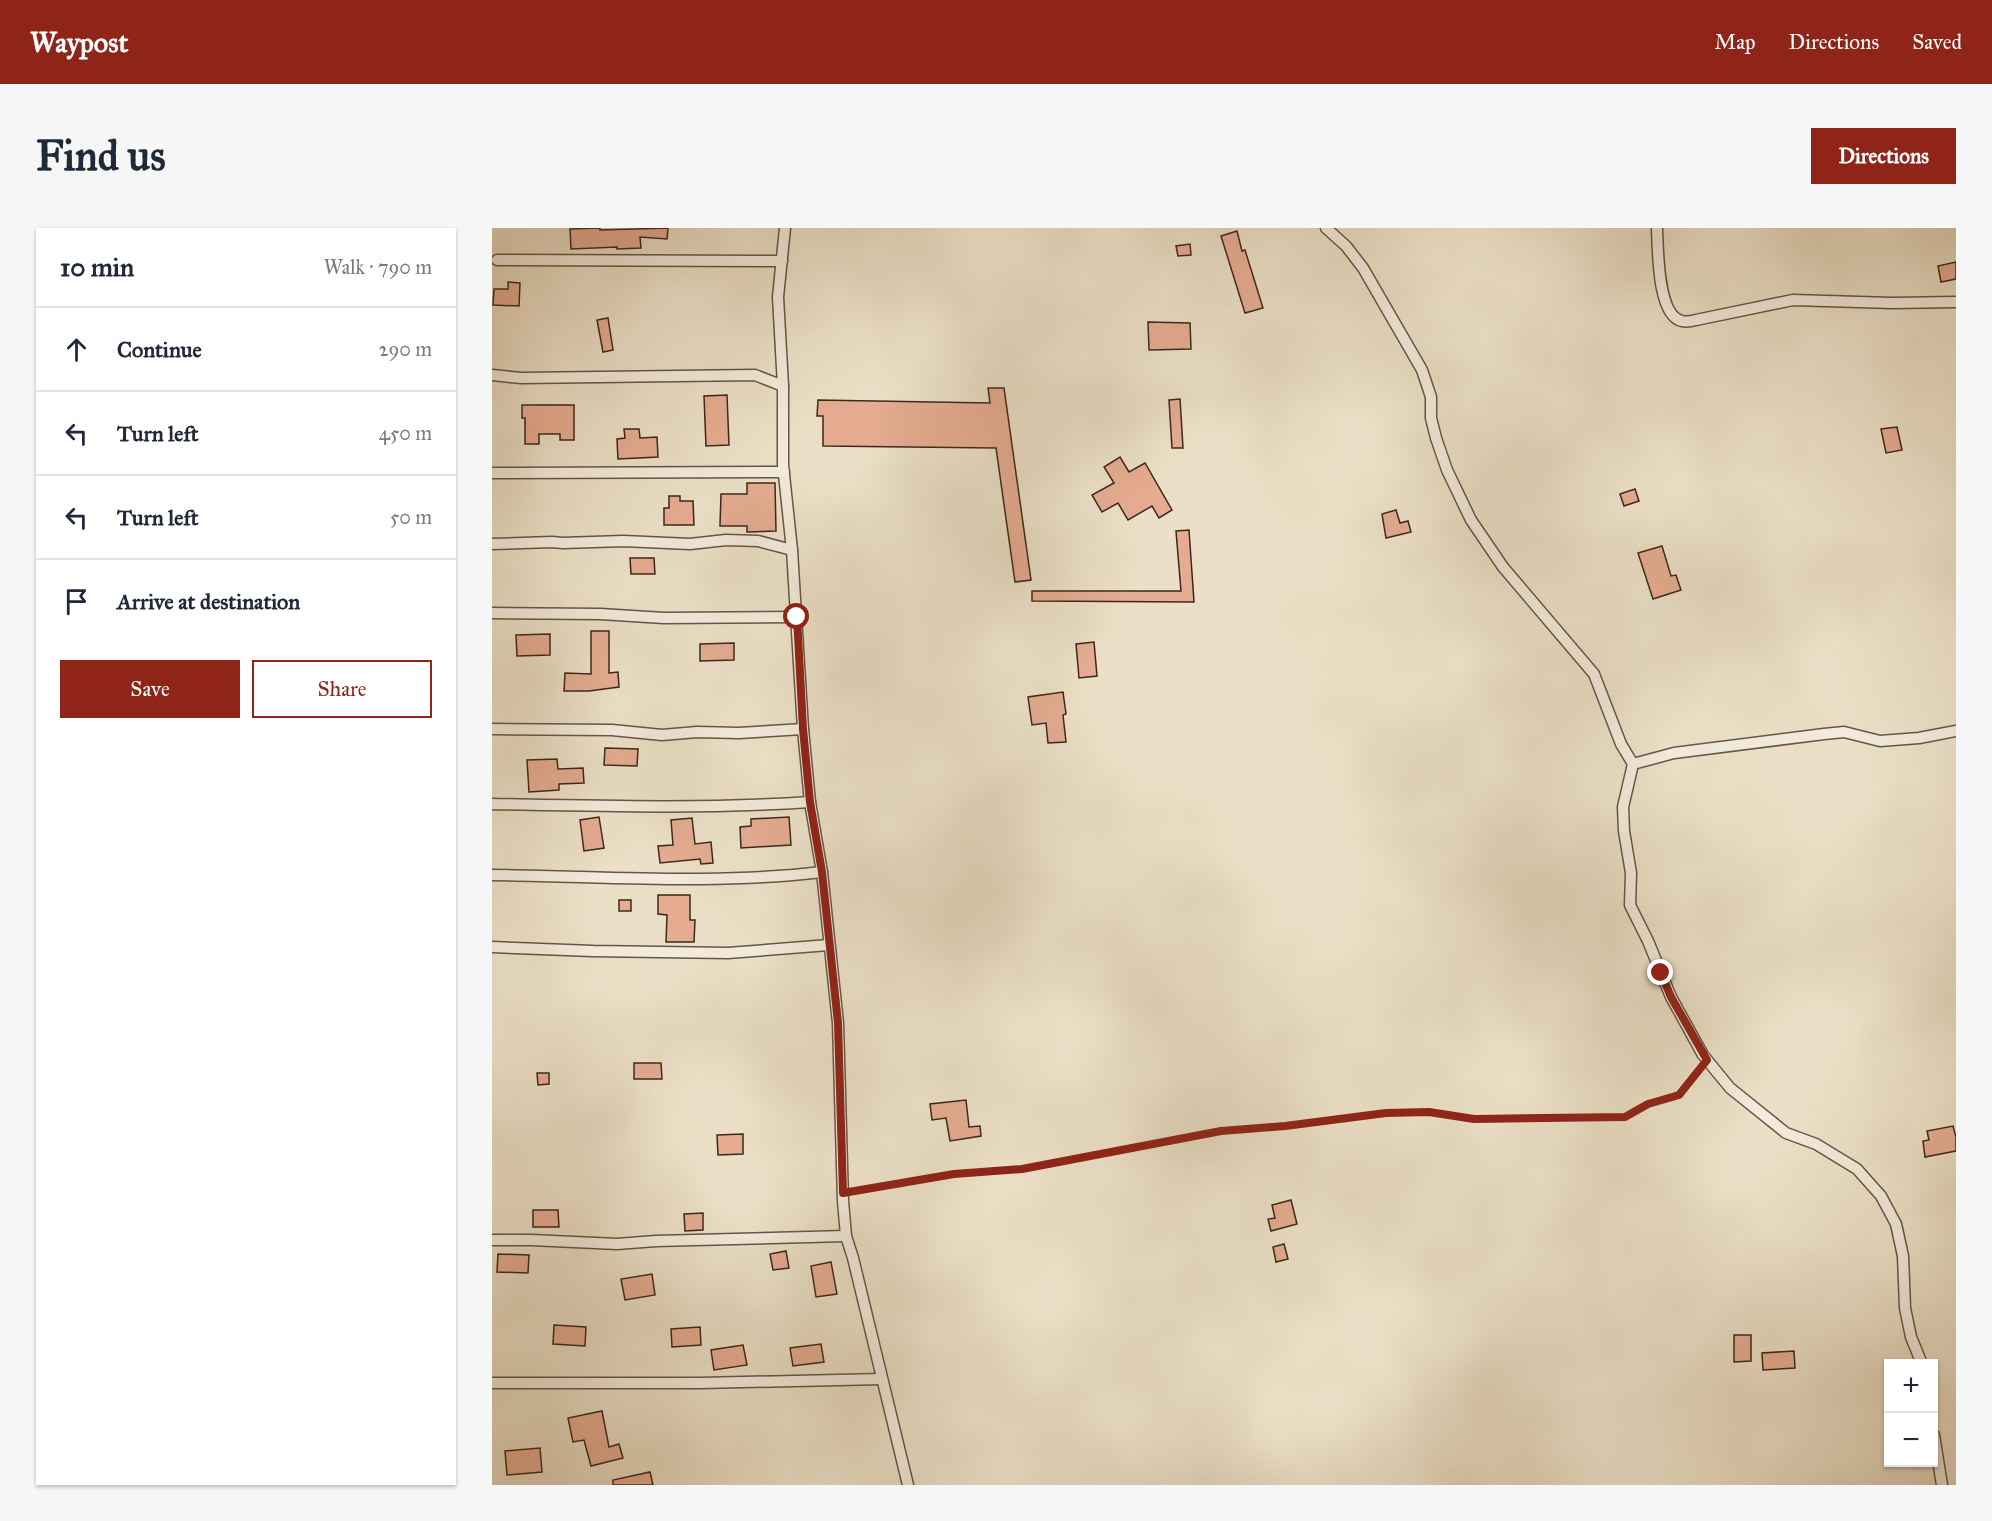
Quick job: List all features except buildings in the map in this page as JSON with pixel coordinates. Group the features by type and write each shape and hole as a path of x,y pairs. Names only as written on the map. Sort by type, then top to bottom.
{"street":[{"path":"785,228 778,297 783,386 784,472 792,550 810,802 822,872 838,1023 846,1236 854,1258 908,1485"},
{"path":"1326,228 1346,246 1363,268 1422,370 1431,397 1431,418 1446,470 1471,520 1503,567 1593,674 1621,744 1633,764 1623,807 1624,831 1631,873 1630,905 1671,997 1707,1060 1730,1088 1786,1132 1816,1144 1857,1169 1881,1196 1896,1224 1903,1256 1905,1308 1911,1336 1920,1359"},
{"path":"1657,228 1662,290 1667,306 1674,316 1682,321 1793,300 1956,302"},
{"path":"497,260 782,261"},
{"path":"492,375 521,378 755,375 783,386"},
{"path":"492,473 784,472"},
{"path":"492,544 623,542 690,544 737,540 758,541 792,550"},
{"path":"492,614 600,614 664,618 797,617"},
{"path":"492,729 612,730 662,735 803,729"},
{"path":"1633,764 1674,753 1824,734 1844,732 1880,741 1919,738 1956,731"},
{"path":"492,804 640,808 810,802"},
{"path":"492,875 705,879 774,878 822,872"},
{"path":"492,947 728,953 829,945"},
{"path":"492,1240 617,1244 846,1236"},
{"path":"492,1383 700,1383 882,1379"},
{"path":"1938,1460 1942,1485"}],"path":[{"path":"843,1193 954,1174 1022,1169 1221,1131 1285,1126 1386,1113 1429,1112 1474,1119 1625,1117 1648,1104 1679,1095 1707,1060"}],"route":[{"path":"797,617 803,729 810,802 822,872 838,1023 843,1193 954,1174 1022,1169 1221,1131 1285,1126 1386,1113 1429,1112 1474,1119 1625,1117 1648,1104 1679,1095 1707,1060 1671,997 1661,973"}]}
